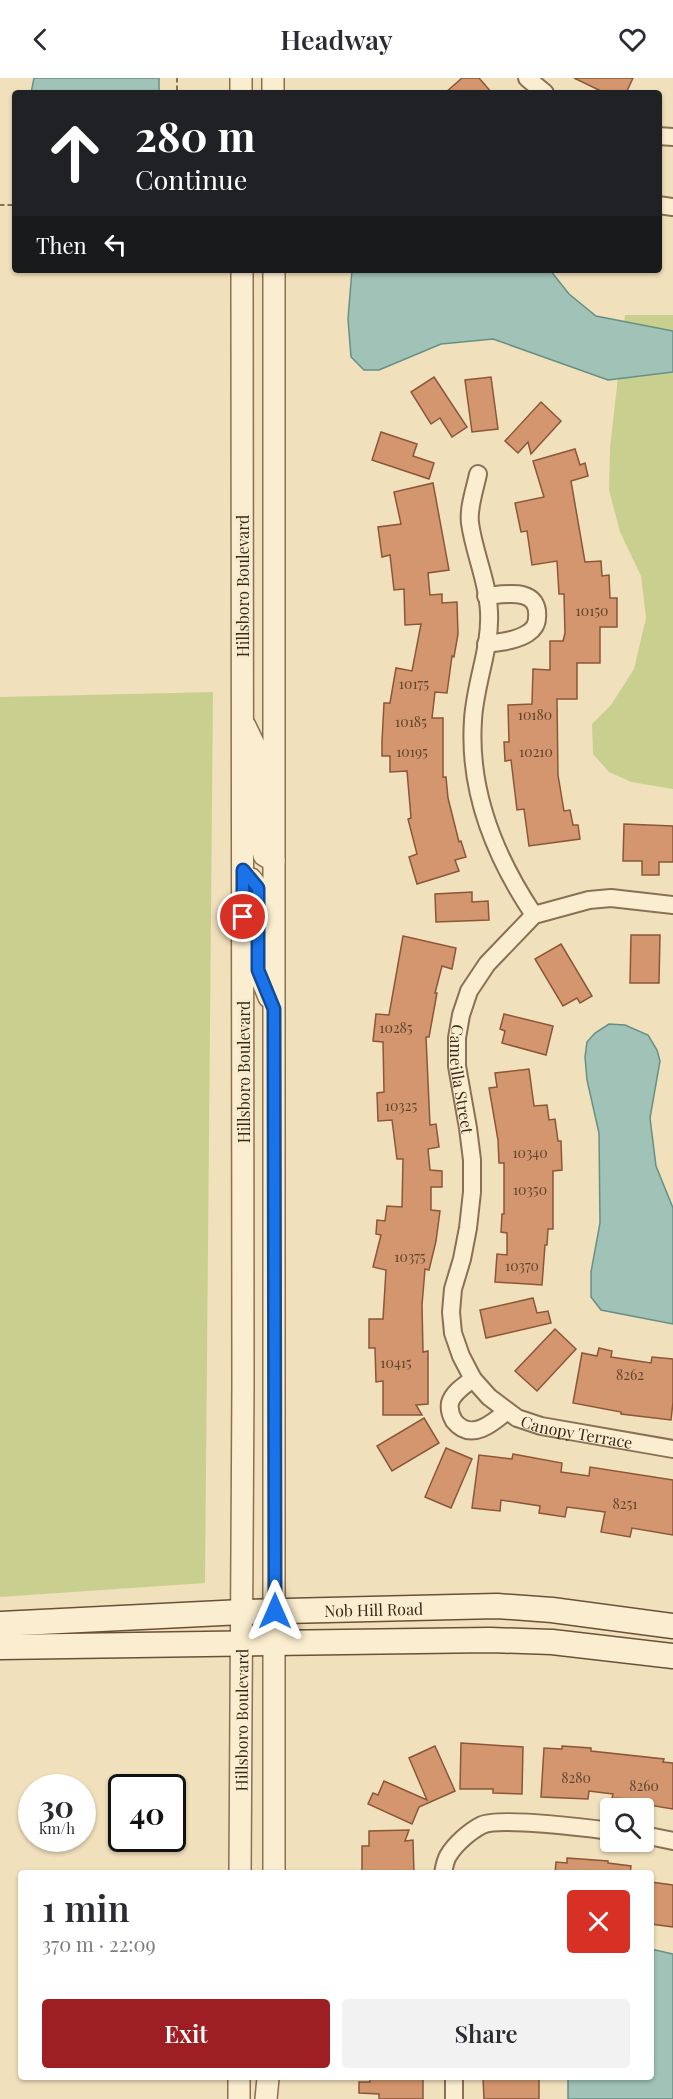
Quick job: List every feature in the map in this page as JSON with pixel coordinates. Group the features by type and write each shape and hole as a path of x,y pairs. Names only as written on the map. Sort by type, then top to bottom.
{"main road":[{"name":"Nob Hill Road","path":"0,1624 242,1612 497,1606 673,1626"},
{"name":"Nob Hill Road","path":"0,1647 490,1640 552,1642 673,1656"}],"street":[{"path":"527,78 541,90"},
{"name":"Hillsboro Boulevard","path":"240,1870 242,273"},
{"name":"Hillsboro Boulevard","path":"274,273 274,1870"},
{"path":"478,474 470,520 489,609 489,631 473,720 473,754 486,822 496,850 534,915 589,900 611,898 673,905"},
{"path":"486,596 523,594 532,599 538,609 537,622 530,633 519,638 486,644"},
{"path":"242,720 257,751 258,833 264,855 274,861"},
{"path":"243,870 258,888 258,970 274,1009"},
{"name":"Cameilla Street","path":"489,1397 473,1378 461,1356 453,1333 451,1312 453,1289 468,1228 472,1192 472,1160 457,1066 457,1038 461,1015 470,991 487,964 534,915"},
{"path":"473,1378 450,1403 453,1420 469,1430 477,1430 492,1424 507,1411"},
{"name":"Canopy Terrace","path":"489,1397 517,1418 541,1426 673,1449"},
{"path":"444,1870 448,1857 460,1841 483,1824 557,1825 600,1830"},
{"path":"654,1837 673,1840"},
{"path":"239,2080 239,2099"},
{"path":"266,2099 268,2080"},
{"path":"454,2080 454,2099"}],"green space":[{"path":"625,315 673,315 673,789 631,782 609,772 593,754 592,724 611,705 634,669 646,618 641,576 620,532 609,490 610,448"},
{"path":"213,692 205,1583 0,1597 0,697"}],"water":[{"path":"34,78 159,78 159,90 32,90"},
{"path":"352,273 552,273 569,294 596,316 673,331 673,372 608,380 493,339 441,344 379,370 364,370 351,357 348,319"},
{"path":"609,1024 625,1025 648,1035 657,1050 660,1061 650,1118 656,1166 673,1208 673,1324 601,1310 591,1297 591,1272 600,1223 599,1133 587,1080 585,1057 587,1042 595,1033"},
{"path":"654,1950 673,1954 673,2099 568,2099 568,2080 654,2080"}],"building":[{"path":"462,78 479,78 489,90 448,90"},
{"path":"574,78 633,78 627,90 599,90"},
{"path":"434,377 467,427 452,437 440,418 431,424 411,392"},
{"path":"491,377 498,429 472,432 465,380"},
{"path":"541,402 561,421 531,454 528,442 518,453 505,441"},
{"path":"381,432 417,444 413,456 434,463 429,479 372,460"},
{"path":"575,449 580,465 585,463 588,476 571,481 585,562 601,561 602,576 609,575 610,598 617,598 617,627 600,627 600,663 577,663 577,699 557,699 558,775 564,811 570,810 573,825 578,825 580,839 529,846 524,809 517,810 511,760 505,761 504,742 509,742 508,705 532,704 533,669 550,670 550,641 563,641 565,633 564,594 559,594 557,561 532,565 527,531 521,532 515,503 544,497 533,461"},
{"path":"433,483 449,570 428,573 430,595 442,594 442,603 457,602 458,634 454,657 452,656 447,693 435,692 432,718 443,718 443,777 446,777 448,798 459,842 461,841 466,857 455,860 459,871 417,884 409,857 417,854 408,819 411,818 407,771 390,772 390,756 382,756 382,741 384,703 390,703 396,668 412,671 421,624 405,625 404,589 394,590 390,555 382,557 378,527 401,524 394,492"},
{"path":"624,824 673,826 673,862 659,862 659,875 642,875 642,861 623,861"},
{"path":"472,892 472,902 488,901 489,920 436,922 435,894"},
{"path":"631,935 660,935 659,983 630,983"},
{"path":"403,936 456,948 452,969 442,966 435,993 437,993 429,1037 426,1037 430,1125 436,1124 439,1147 428,1149 430,1170 442,1171 442,1187 431,1187 431,1210 440,1211 429,1270 425,1269 422,1305 423,1352 428,1351 428,1404 416,1405 422,1415 383,1415 383,1381 376,1382 375,1348 369,1348 369,1319 383,1319 386,1270 373,1267 381,1235 376,1234 377,1220 385,1221 387,1206 402,1207 403,1159 397,1159 392,1120 378,1121 377,1093 384,1092 383,1042 373,1041 376,1014 389,1015"},
{"path":"561,944 592,996 580,1003 577,998 563,1006 535,959"},
{"path":"504,1014 553,1026 546,1055 502,1043 505,1031 500,1029"},
{"path":"529,1069 534,1106 547,1105 549,1120 555,1119 558,1141 561,1141 562,1170 553,1171 553,1229 548,1229 542,1285 495,1282 497,1254 507,1255 507,1233 501,1232 502,1214 504,1214 504,1163 499,1163 498,1140 489,1088 497,1087 495,1073"},
{"path":"533,1298 537,1313 548,1311 551,1323 486,1338 480,1310"},
{"path":"555,1329 576,1349 537,1391 515,1371"},
{"path":"599,1348 612,1351 611,1357 651,1363 652,1357 673,1359 671,1420 621,1414 621,1412 573,1403 582,1353 597,1356"},
{"path":"424,1418 439,1443 392,1471 377,1446"},
{"path":"446,1448 472,1459 451,1508 425,1497"},
{"path":"513,1454 562,1463 561,1472 589,1476 590,1467 673,1480 673,1535 632,1528 630,1537 601,1532 605,1512 567,1507 565,1517 539,1513 540,1506 501,1500 500,1511 472,1508 479,1455 512,1459"},
{"path":"461,1743 523,1747 522,1794 493,1793 493,1789 460,1789"},
{"path":"435,1746 455,1791 419,1807 412,1824 368,1804 373,1793 378,1795 384,1781 427,1800 409,1758"},
{"path":"562,1746 591,1748 591,1751 664,1759 663,1762 673,1763 673,1809 654,1806 654,1798 612,1798 613,1794 589,1791 588,1799 541,1797 544,1748 562,1749"},
{"path":"409,1830 405,1841 413,1840 414,1870 362,1870 362,1846 369,1846 369,1831"},
{"path":"567,1858 608,1861 608,1863 631,1866 630,1870 555,1870 556,1862 567,1863"},
{"path":"654,1882 673,1885 673,1927 654,1924"},
{"path":"370,2080 423,2080 423,2099 379,2099 379,2094 359,2093 359,2082 370,2082"},
{"path":"483,2080 539,2080 539,2099 484,2099"}],"route":[{"path":"243,917 243,870 258,888 258,970 274,1009 275,1611"}]}
